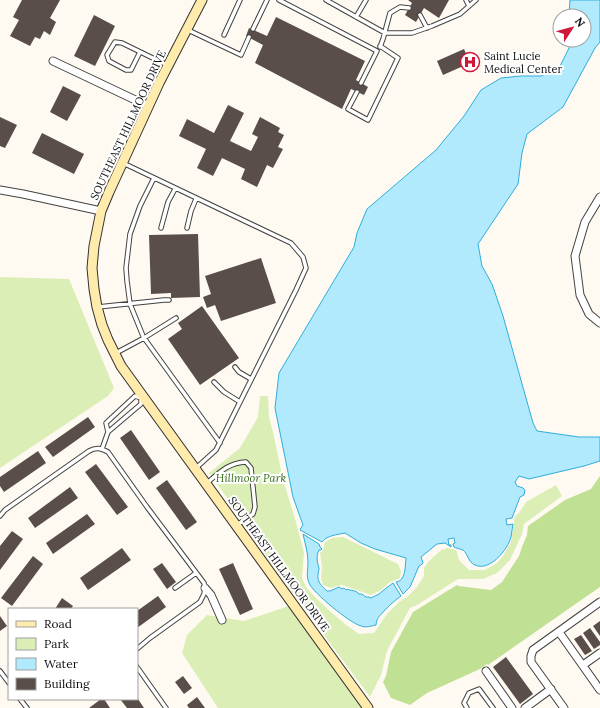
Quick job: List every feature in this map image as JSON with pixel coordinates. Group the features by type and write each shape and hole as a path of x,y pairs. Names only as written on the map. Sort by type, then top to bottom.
{"street":[{"name":"SOUTHEAST HILLMOOR DRIVE","path":"202,0 148,106 101,211 94,246 92,268 97,307 102,325 115,353 142,397 368,708"},
{"path":"53,61 148,106"},
{"path":"0,190 36,196 101,211"},
{"path":"600,197 585,222 575,256 580,295 589,314 600,323"},
{"path":"205,588 211,595 222,620"},
{"path":"564,708 531,662 530,656 533,650 600,602"},
{"path":"559,632 600,690"},
{"path":"582,665 600,653"},
{"path":"486,670 512,708"},
{"path":"525,708 551,690"}],"lane":[{"path":"224,35 240,0"},
{"path":"252,29 267,0"},
{"path":"279,0 377,51"},
{"path":"326,0 385,33 412,33 427,28 460,14 476,0"},
{"path":"356,17 366,0"},
{"path":"466,0 469,6"},
{"path":"361,83 380,46 390,13 400,7 409,8"},
{"path":"420,15 427,28"},
{"path":"187,29 241,55 249,37"},
{"path":"140,52 131,70 126,70 109,61 107,55 115,42 122,42 168,66"},
{"path":"357,92 348,110 368,120 398,58 380,46"},
{"path":"122,163 291,244 303,257 306,268 220,443 216,450 195,468"},
{"path":"154,178 140,206 130,234 126,268 130,304 144,338 220,443"},
{"path":"162,228 168,202 175,189"},
{"path":"187,228 191,211 196,199"},
{"path":"97,307 169,300"},
{"path":"115,353 144,338 176,318"},
{"path":"234,367 238,372 251,380"},
{"path":"214,382 224,392 240,402"},
{"path":"102,449 108,432 141,404 142,397 135,396 106,423 108,432"},
{"path":"0,516 6,510 89,451 96,448 108,452 204,583 205,588 200,602 138,648"},
{"path":"206,484 223,470 237,463 246,462 252,468 255,507 253,514 236,526"},
{"path":"175,588 196,572"},
{"path":"138,668 166,708"},
{"path":"0,671 8,682"},
{"path":"467,708 464,703 469,693 479,689 493,708"},
{"path":"21,700 27,708"}],"green space":[{"path":"0,277 69,279 114,388 108,396 0,468"},
{"name":"Hillmoor Park","path":"260,396 268,396 269,417 283,480 304,552 302,578 306,587 316,598 333,614 359,634 374,633 387,614 417,587 424,576 424,568 440,551 447,548 456,550 459,560 469,570 485,570 497,563 503,556 511,542 515,516 519,513 526,502 556,485 562,496 524,524 522,534 510,560 497,573 483,579 458,579 410,608 387,651 381,675 370,697 269,561 249,528 209,473 240,448 258,417"},
{"path":"600,476 600,587 488,665 487,664 480,669 427,693 410,705 391,698 383,682 386,676 391,652 413,612 457,585 491,590 502,582 519,556 527,535 528,526 565,500 591,489"},
{"path":"343,537 398,564 401,571 400,578 390,582 381,590 371,595 342,585 330,588 323,585 321,578 322,567 320,553 323,550 325,542 332,538"},
{"path":"289,606 362,708 218,708 182,653 187,635 207,615 244,621"}],"water":[{"path":"570,0 600,0 600,42 595,48 563,107 527,134 522,153 518,184 478,244 482,266 492,284 503,316 533,423 537,431 579,437 600,437 600,461 529,479 519,476 515,482 517,486 525,490 524,495 520,497 512,518 506,519 507,525 513,524 511,537 498,558 487,565 475,565 471,562 463,550 454,547 454,538 448,539 451,547 445,543 437,544 421,557 423,563 419,566 410,587 403,594 396,582 402,579 406,558 375,549 361,543 345,533 335,535 322,542 300,530 303,525 293,497 275,408 279,373 354,247 357,233 367,209 436,150 464,116 481,90 501,78 541,76 560,66 569,48 592,48 592,8 570,8"},
{"path":"303,534 319,544 322,549 319,550 317,554 319,568 318,580 327,591 339,587 371,598 379,594 393,583 401,596 380,616 376,625 365,627 356,624 332,607 312,588 309,583 307,572 308,555"}],"building":[{"path":"22,0 60,0 50,18 56,22 50,35 44,31 40,39 35,37 30,46 10,36 19,20 13,17"},
{"path":"408,0 449,0 439,18 424,8 416,22 405,15 412,3"},
{"path":"94,15 115,26 95,66 74,56"},
{"path":"276,17 365,61 356,80 368,87 364,95 351,89 342,109 255,63 263,45 246,36 249,28 267,36"},
{"path":"464,49 470,63 443,75 437,61"},
{"path":"63,86 81,95 67,121 50,112"},
{"path":"228,105 244,113 230,141 251,151 258,137 252,134 260,117 280,128 278,132 284,135 278,147 283,149 273,168 267,165 257,187 241,179 245,169 222,158 213,176 197,168 206,149 179,136 187,119 214,133"},
{"path":"0,117 17,125 5,148 0,146"},
{"path":"42,133 84,154 74,174 32,153"},
{"path":"198,234 200,297 171,298 171,293 151,294 149,235"},
{"path":"261,258 276,303 221,321 215,305 207,308 203,297 211,294 205,276"},
{"path":"202,306 239,358 200,385 168,339 182,329 178,323"},
{"path":"88,417 95,427 53,457 45,447"},
{"path":"131,430 160,472 149,480 120,438"},
{"path":"38,451 46,463 4,492 0,486 0,477"},
{"path":"96,464 128,507 117,515 85,472"},
{"path":"167,480 197,522 186,530 156,488"},
{"path":"70,487 78,498 35,528 28,518"},
{"path":"87,514 95,524 53,554 46,543"},
{"path":"12,531 23,539 0,570 0,546"},
{"path":"122,548 131,560 88,590 80,578"},
{"path":"33,556 43,564 12,606 1,598"},
{"path":"162,563 176,582 167,589 153,569"},
{"path":"233,563 253,609 240,615 219,569"},
{"path":"158,596 166,607 138,627 138,610"},
{"path":"62,598 73,606 72,608 56,608"},
{"path":"0,616 7,626 0,631"},
{"path":"600,621 600,636 593,626"},
{"path":"590,628 600,642 600,645 594,649 583,633"},
{"path":"581,635 592,651 585,655 574,639"},
{"path":"506,657 533,694 520,704 493,667"},
{"path":"183,676 192,688 184,694 175,682"},
{"path":"197,697 205,708 189,708 187,705"},
{"path":"138,699 144,708 127,708 121,700"},
{"path":"100,700 105,700 110,708 89,708"}],"place":[{"name":"Saint Lucie Medical Center","path":"470,62"}]}
